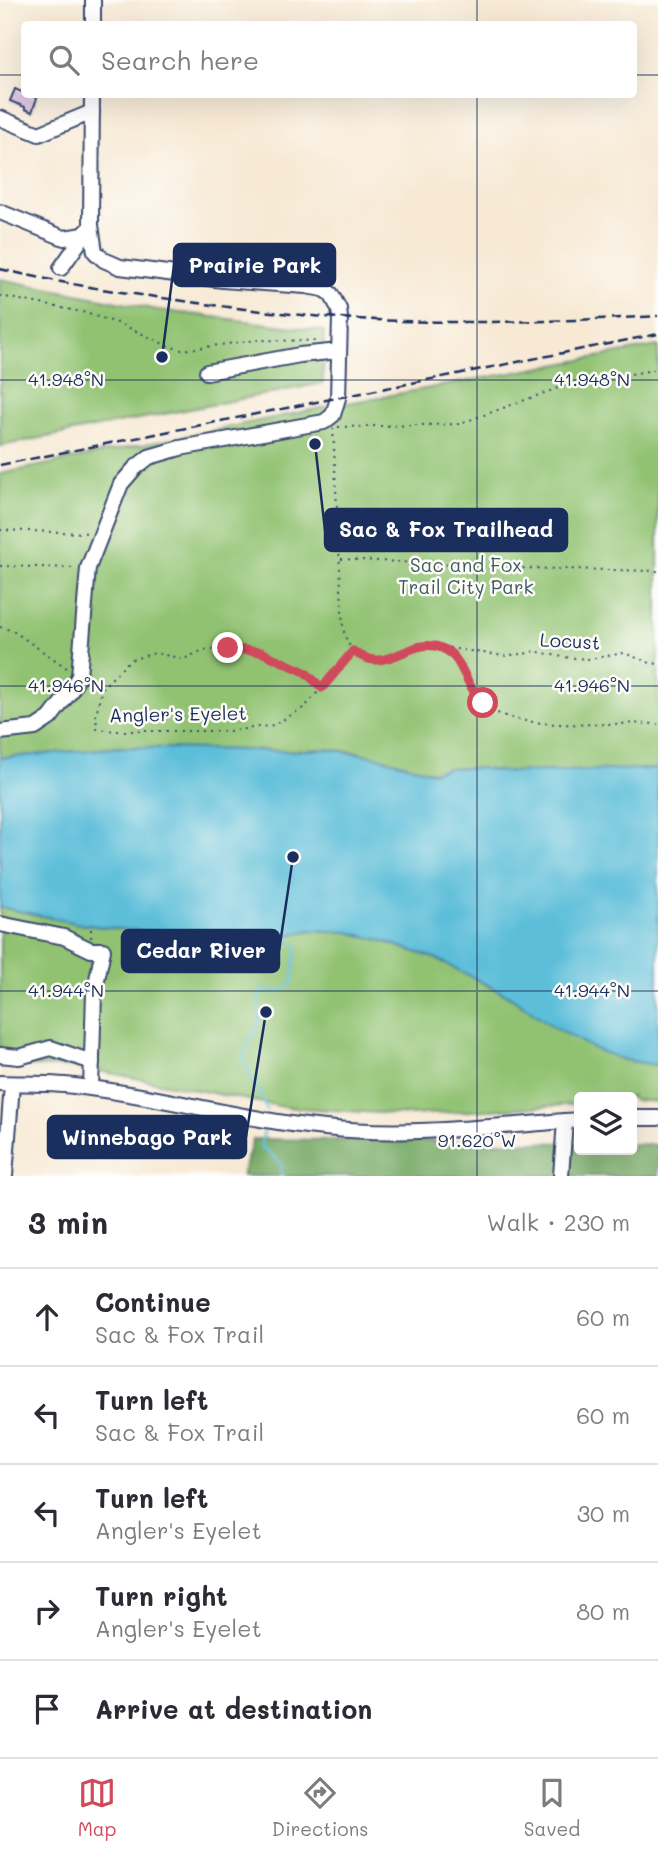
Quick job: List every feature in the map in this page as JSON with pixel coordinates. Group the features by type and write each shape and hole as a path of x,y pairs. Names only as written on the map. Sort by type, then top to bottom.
{"street":[{"path":"93,0 93,21"},
{"path":"0,732 35,728 50,718 71,692 79,677 88,568 121,484 135,468 149,457 180,448 333,421 338,398 340,318 331,295 323,289 120,267 104,260 95,252 88,230 92,98"},
{"path":"0,118 39,134 92,112"},
{"path":"0,212 64,238 88,230"},
{"path":"61,268 88,230"},
{"path":"207,372 340,346"},
{"path":"0,924 64,937 91,950 103,950 94,994 91,1088"},
{"path":"0,1055 19,1057 51,1048 92,1062"},
{"path":"5,1176 6,1084 72,1085 145,1096 292,1125 329,1129 443,1129 572,1121 561,1176"},
{"path":"637,1118 658,1118"}],"path":[{"path":"0,296 82,312 121,324 182,350 257,340 340,346"},
{"path":"353,651 346,642 343,628 333,421 459,424 561,387 658,369"},
{"path":"0,530 101,534"},
{"path":"340,559 516,569 658,571"},
{"path":"0,566 88,568"},
{"path":"0,627 13,631 79,677 102,688"},
{"name":"Locust","path":"353,651 366,659 377,661 418,646 430,645 504,656 534,651 590,659 624,653 658,664"},
{"path":"438,647 447,650 459,663 473,691 483,703 503,716 523,721 658,724"},
{"name":"Angler's Eyelet","path":"322,688 305,672 261,652 228,648 203,650 184,659 155,653 130,660 102,688 96,715 97,729 229,731 274,725 305,707 322,688 353,651"}],"green space":[{"path":"0,279 158,310 324,331 323,383 0,446"},
{"name":"Sac and Fox Trail City Park","path":"658,346 658,769 505,772 478,768 448,768 432,772 356,752 325,749 288,751 122,747 0,758 0,474 321,408"},
{"path":"0,907 80,924 226,939 263,940 311,930 348,932 380,940 437,959 511,997 554,1027 624,1060 658,1065 658,1102 637,1100 637,1092 574,1092 574,1104 411,1115 284,1107 84,1068 0,1065"},
{"path":"253,1139 574,1143 574,1155 637,1155 637,1144 658,1145 658,1176 242,1176"}],"water":[{"path":"122,747 288,751 325,749 375,756 432,772 448,768 478,768 505,772 658,769 658,1065 624,1060 592,1048 554,1027 511,997 437,959 348,932 311,930 263,940 226,939 80,924 0,907 0,758"}],"building":[{"path":"15,89 21,92 21,98 37,98 32,112 10,101"}],"waterway":[{"path":"267,1110 243,1059 259,1023 259,996 263,990 278,992 292,984 297,945 289,941 287,932"},
{"path":"264,1131 260,1149 265,1148 282,1165 281,1176"}],"railway":[{"path":"0,269 136,294 340,318 499,322 658,316"},
{"path":"0,465 658,334"}],"place":[{"name":"Prairie Park","path":"162,357"},
{"name":"Sac & Fox Trailhead","path":"315,444"},
{"name":"Cedar River","path":"293,857"},
{"name":"Winnebago Park","path":"266,1012"}],"route":[{"path":"228,648 261,652 305,672 322,688 353,651 366,659 377,661 418,646 430,645 447,650 454,657 483,703"}]}
